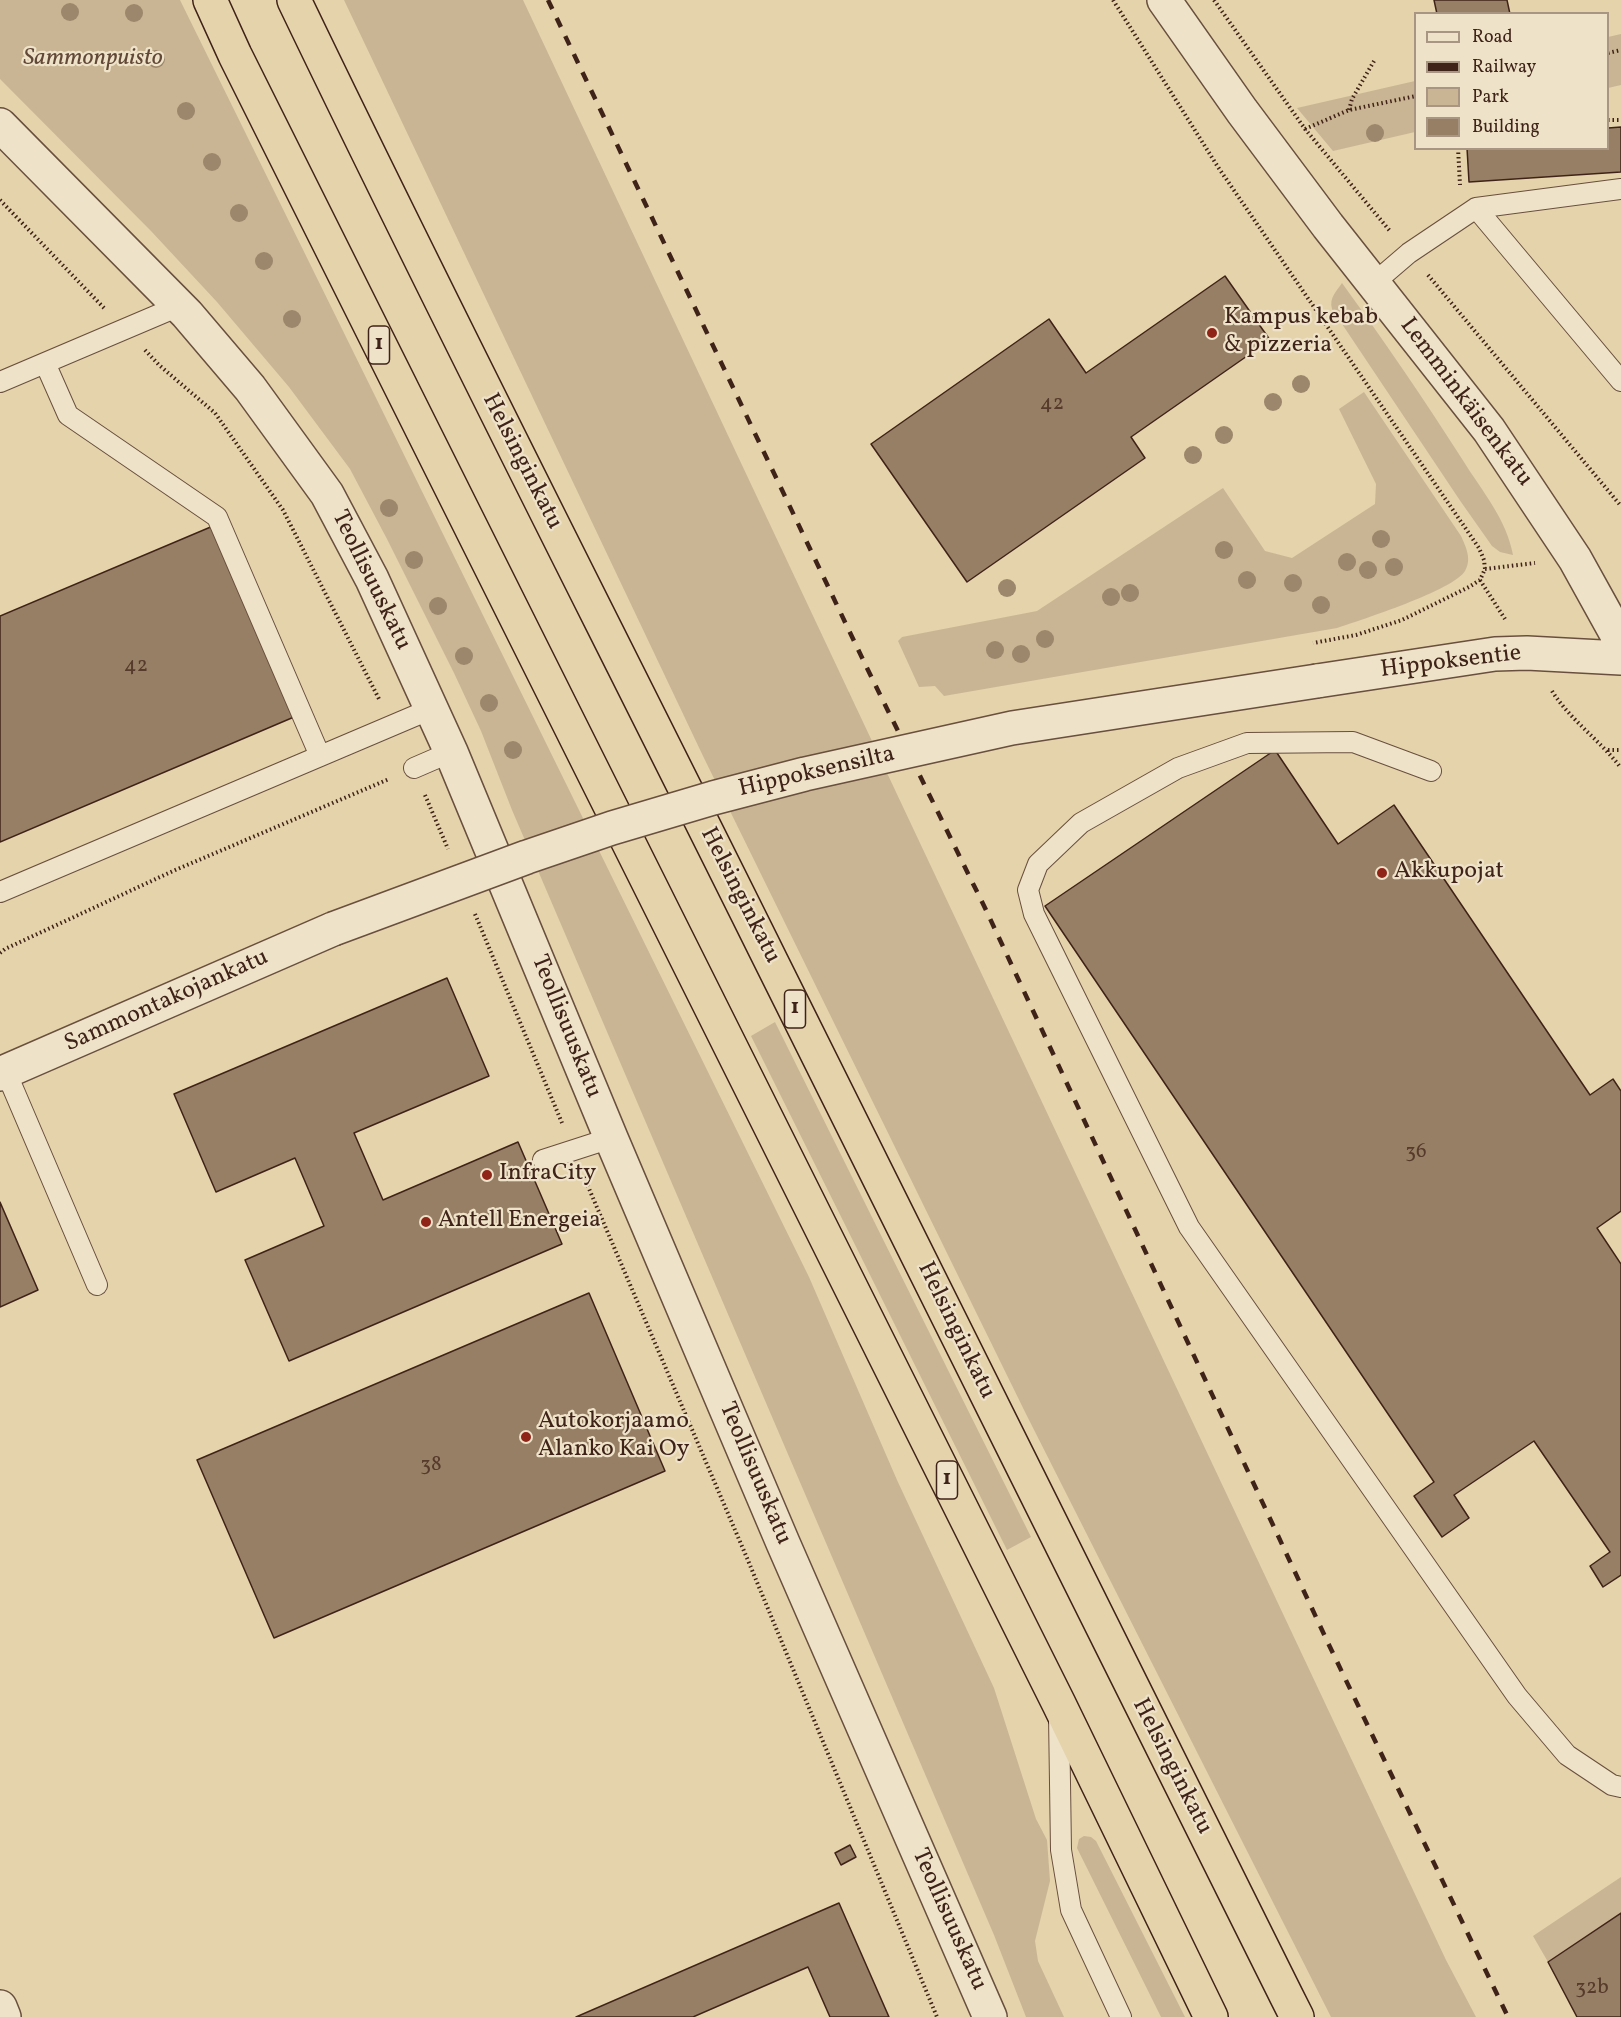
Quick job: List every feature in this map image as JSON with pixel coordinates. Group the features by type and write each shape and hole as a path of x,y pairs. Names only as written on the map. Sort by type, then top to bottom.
{"highway":[{"name":"1","path":"210,0 235,55 1059,1704 1211,2017"},
{"name":"Helsinginkatu","path":"294,0 456,332 762,941 1297,2017"}],"street":[{"name":"Lemminkäisenkatu","path":"1164,0 1242,111 1489,430 1575,559 1621,642"},
{"name":"Teollisuuskatu","path":"0,124 179,306 250,388 327,495 372,579 451,752 611,1138 788,1554 990,2017"},
{"name":"Hippoksentie","path":"1317,681 1495,654 1527,652 1621,658"},
{"name":"Hippoksensilta","path":"333,929 527,856 713,798 805,774 1012,729 1317,681"},
{"name":"Sammontakojankatu","path":"3,1073 333,929"},
{"path":"0,2007 4,2017"}],"lane":[{"path":"1374,283 1408,253 1476,208 1621,189"},
{"path":"1476,208 1621,381"},
{"path":"0,382 179,306"},
{"path":"45,363 68,415 217,517 320,756"},
{"path":"0,891 431,709"},
{"path":"1431,771 1353,742 1247,743 1178,768 1081,823 1038,864 1029,890 1034,914 1189,1227 1517,1696 1567,1755 1612,1785 1621,1787"},
{"path":"414,768 451,752"},
{"path":"3,1073 98,1285"},
{"path":"543,1160 611,1138"},
{"path":"1059,1704 1061,1850 1071,1910 1121,2017"}],"path":[{"path":"1113,0 1218,167 1479,548 1484,560 1485,568 1480,580 1433,606 1402,620 1356,635 1313,643"},
{"path":"1348,110 1374,61"},
{"path":"1305,129 1348,110 1414,96"},
{"path":"0,200 159,365 215,413 283,510 393,725"},
{"path":"1559,703 1608,750 1621,768"},
{"path":"1608,750 1621,750"},
{"path":"0,953 173,871 414,768 450,855"},
{"path":"473,910 938,2017"}],"green space":[{"name":"Sammonpuisto","path":"0,0 180,0 809,1277 897,1480 994,1688 1036,1819 1047,1840 1050,1881 1035,1941 1038,1961 1064,2017 1026,2017 994,1935 512,810 481,731 387,539 350,469 289,387 217,302 151,231 0,79"},
{"path":"344,0 523,0 1446,1960 1476,2017 1331,2017 1026,1414 703,756"},
{"path":"1621,34 1621,85 1609,88 1609,37"},
{"path":"1414,81 1414,132 1333,151 1297,108"},
{"path":"1342,283 1493,506 1510,542 1513,555 1500,552 1492,546 1332,309 1332,298"},
{"path":"1364,392 1465,544 1468,553 1467,567 1457,579 1406,604 1337,628 944,696 935,686 919,687 898,641 902,637 1037,611 1223,488 1265,551 1292,558 1375,504 1376,484 1339,409"},
{"path":"775,1022 1031,1537 1007,1550 751,1036"},
{"path":"1084,1836 1096,1841 1185,2017 1161,2017 1077,1848 1079,1839"},
{"path":"1621,1877 1621,1913 1548,1962 1533,1936"}],"building":[{"path":"1434,0 1507,0 1510,12 1437,12"},
{"path":"1621,127 1621,172 1469,182 1467,150 1609,150 1609,128"},
{"path":"1225,276 1270,340 1131,437 1145,458 967,582 871,444 1049,319 1086,373"},
{"path":"213,526 294,717 0,842 0,616"},
{"path":"1275,750 1338,844 1394,805 1590,1095 1613,1079 1621,1091 1621,1211 1597,1228 1621,1264 1621,1575 1603,1587 1590,1566 1610,1552 1534,1441 1454,1495 1469,1518 1442,1537 1414,1496 1434,1482 1045,906"},
{"name":"InfraCity","path":"447,978 489,1076 354,1133 383,1200 518,1142 562,1244 289,1361 245,1260 324,1226 295,1158 216,1192 174,1094"},
{"path":"0,1202 38,1290 0,1307"},
{"path":"589,1293 665,1471 274,1638 197,1460"},
{"path":"850,1845 856,1857 841,1865 835,1853"},
{"path":"839,1903 889,2017 830,2017 808,1967 693,2017 576,2017"},
{"path":"1621,1913 1621,2017 1577,2017 1548,1962"}],"railway":[{"path":"548,0 866,666 986,910 1329,1645 1508,2017"}],"place":[{"name":"Kampus kebab & pizzeria","path":"1212,333"},
{"name":"Akkupojat","path":"1382,873"},
{"name":"InfraCity","path":"487,1175"},
{"name":"Antell Energeia","path":"426,1222"},
{"name":"Autokorjaamo Alanko Kai Oy","path":"526,1437"}]}
